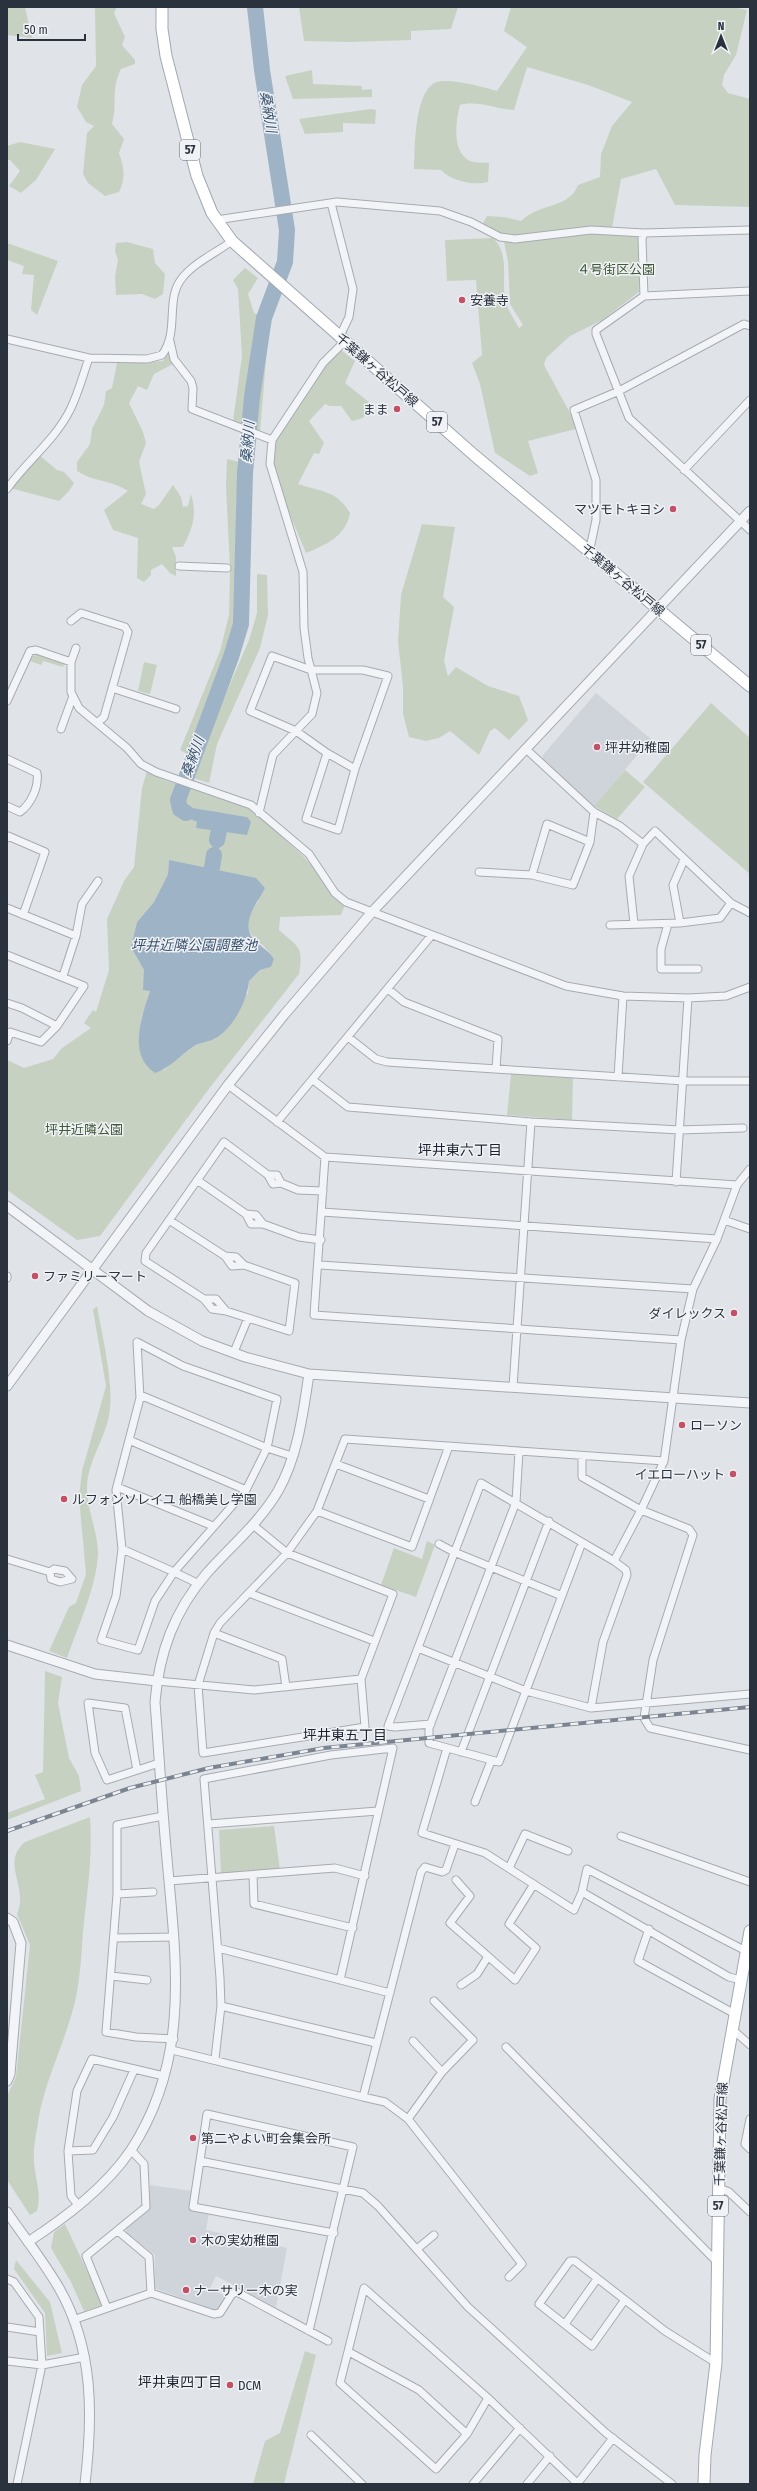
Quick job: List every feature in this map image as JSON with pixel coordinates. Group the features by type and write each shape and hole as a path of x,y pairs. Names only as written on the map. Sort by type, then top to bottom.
{"main road":[{"name":"千葉鎌ヶ谷松戸線","path":"162,7 162,30 168,63 197,176 216,220 232,241 342,340 589,553 750,686"},
{"name":"千葉鎌ヶ谷松戸線","path":"704,2484 705,2455 716,2363 720,2099 750,1931"}],"street":[{"path":"259,812 273,755 312,714 316,703 316,693 304,628 303,572 270,464 272,440 323,363 342,340 349,317 353,289 331,203"},
{"path":"216,220 331,203 440,211 471,222 500,237 515,240 591,230 644,233 750,230"},
{"path":"644,233 642,240 644,296"},
{"path":"232,241 186,274 179,282 175,296 170,341 174,359 191,381 193,388 192,409 272,440"},
{"path":"750,291 644,296 596,330 629,418 750,530"},
{"path":"589,553 596,520 596,480 574,410 619,391 744,324 750,326"},
{"path":"7,338 42,349 89,358 146,359 162,355 170,341"},
{"path":"7,489 16,475 44,447 70,411 89,358"},
{"path":"684,470 750,400"},
{"path":"7,1386 228,1085 284,1015 372,912 750,512"},
{"path":"179,566 227,568"},
{"path":"71,621 81,613 124,627 128,632 104,717 97,723"},
{"path":"76,648 71,662 71,692 79,708 127,748 141,764 168,777 251,805 308,854 335,893 346,902 431,936 566,986 623,996 688,998 726,996 750,987"},
{"path":"7,701 30,651 36,650 71,662"},
{"path":"327,753 306,819 338,830 356,769 388,676 363,670 311,670 272,656 250,711 296,731 327,753 356,769"},
{"path":"112,688 176,709"},
{"path":"61,729 73,696"},
{"path":"526,750 594,812 620,826 642,844"},
{"path":"7,759 37,773 38,782 27,807 20,812 7,806"},
{"path":"479,872 532,875 572,885 590,842 594,812"},
{"path":"532,875 547,824 590,842"},
{"path":"634,924 629,876 642,844 656,831 684,860 731,903 750,913"},
{"path":"7,838 8,836 45,852 23,915"},
{"path":"680,924 673,886 684,860"},
{"path":"63,976 76,936 82,904 98,881"},
{"path":"610,925 680,924 720,918 731,903"},
{"path":"7,908 76,936"},
{"path":"668,924 661,949 661,968 698,968"},
{"path":"277,1122 431,936"},
{"path":"7,955 63,976 84,986 57,1026 41,1042 10,1032 7,1041"},
{"path":"388,989 404,1002 498,1039 496,1069"},
{"path":"618,1076 623,996"},
{"path":"676,1182 684,1081 688,998"},
{"path":"7,1003 22,1008 57,1026"},
{"path":"348,1037 376,1059 381,1061 684,1081 750,1081"},
{"path":"313,1080 348,1107 531,1122 680,1130 742,1128"},
{"path":"228,1085 325,1157 737,1185"},
{"path":"513,1387 531,1122"},
{"path":"169,1220 225,1256 236,1257 244,1265 295,1283 289,1331 226,1311 216,1299 204,1299 145,1261 146,1253 169,1220 197,1180 224,1142 268,1175 277,1175 281,1183 298,1190 323,1191"},
{"path":"325,1157 320,1265 314,1315 517,1330 682,1340"},
{"path":"614,1561 641,1510 664,1461 672,1398 693,1289 717,1239 737,1185 750,1169"},
{"path":"197,1180 246,1214 256,1215 263,1224 299,1237 321,1240"},
{"path":"7,1206 148,1311 202,1341 309,1374 750,1403"},
{"path":"322,1212 717,1239"},
{"path":"724,1220 750,1229"},
{"path":"320,1265 693,1289"},
{"path":"234,1352 248,1318"},
{"path":"137,1342 182,1366 277,1399 267,1448 246,1490 174,1572 155,1601 138,1650 101,1640 116,1596 122,1549 117,1487 129,1440 140,1395 137,1342"},
{"path":"28,2242 79,2206 115,2170 131,2150 149,2116 164,2076 174,2039 176,2006 174,1937 159,1763 156,1702 159,1665 174,1623 199,1584 253,1525 279,1490 292,1456 300,1429 309,1374"},
{"path":"140,1395 267,1448 292,1456"},
{"path":"253,1525 286,1553 393,1594 374,1641 361,1679 365,1727 203,1754 198,1684 214,1633 220,1623 249,1594 286,1553 317,1511 345,1439 664,1461"},
{"path":"129,1440 246,1490"},
{"path":"317,1511 412,1547 449,1446"},
{"path":"519,1451 516,1502 431,1724 429,1743 499,1762 580,1548"},
{"path":"582,1456 582,1477 641,1510 689,1528 693,1535 653,1660 644,1718 650,1728 750,1750"},
{"path":"336,1464 429,1499"},
{"path":"431,1724 394,1727 388,1726 481,1483 549,1521 626,1570 627,1575 602,1642 591,1708"},
{"path":"117,1487 213,1526"},
{"path":"461,1752 549,1521"},
{"path":"439,1544 454,1552 562,1596"},
{"path":"122,1549 199,1584"},
{"path":"7,1559 50,1572"},
{"path":"249,1594 374,1641"},
{"path":"214,1633 282,1659 286,1687"},
{"path":"7,1645 79,1670 157,1681 254,1690 361,1679"},
{"path":"418,1648 526,1691 591,1708 750,1694"},
{"path":"137,1770 125,1708 88,1703 95,1753 107,1780 159,1763"},
{"path":"215,2059 221,2006 209,1824 204,1779 331,1755 393,1748 340,1980"},
{"path":"447,1748 422,1833 485,1853 574,1910 582,1892 587,1870 746,1951"},
{"path":"475,1802 491,1761"},
{"path":"209,1824 378,1811"},
{"path":"163,1816 117,1825 118,1894 106,2032 136,2038 174,2039"},
{"path":"509,1868 525,1834 568,1851"},
{"path":"620,1836 750,1882"},
{"path":"363,2096 421,1872 425,1867 442,1872 446,1870 455,1844"},
{"path":"169,1881 335,1868 364,1876"},
{"path":"253,1875 254,1904 353,1928"},
{"path":"456,1880 470,1896 450,1923 487,1958 515,1980 536,1948 509,1924 534,1884"},
{"path":"118,1894 153,1892"},
{"path":"582,1892 649,1929 730,1977 741,1980"},
{"path":"7,1918 14,1922 22,1944 10,2074 7,2082"},
{"path":"649,1929 638,1960 735,2014"},
{"path":"114,1938 174,1937"},
{"path":"218,1948 390,1993"},
{"path":"460,1985 477,1974 487,1958"},
{"path":"111,1976 146,1980"},
{"path":"408,2119 442,2072 473,2040 434,2001"},
{"path":"221,2006 376,2043"},
{"path":"732,2029 750,2045"},
{"path":"413,2041 442,2072"},
{"path":"506,2047 717,2262"},
{"path":"172,2050 215,2059 385,2102 408,2119 522,2264 509,2277"},
{"path":"79,2206 71,2196 68,2150 77,2091 92,2059 164,2076"},
{"path":"68,2150 93,2150 113,2117 134,2070"},
{"path":"308,2331 334,2233 353,2147 207,2114 193,2207 334,2233"},
{"path":"750,2120 745,2144 750,2149"},
{"path":"107,2308 86,2256 146,2207 144,2164 131,2150"},
{"path":"200,2161 363,2193 417,2249 473,2312 537,2372 613,2438 672,2484"},
{"path":"719,2188 729,2192 750,2212"},
{"path":"7,2212 59,2288 73,2320 85,2357 90,2393 91,2423 85,2484"},
{"path":"118,2231 149,2257 151,2293"},
{"path":"417,2249 434,2235"},
{"path":"624,2301 592,2346 538,2304 570,2261 575,2261 624,2301 665,2331 716,2363"},
{"path":"7,2278 14,2282 39,2318 42,2365 17,2484"},
{"path":"565,2324 597,2279"},
{"path":"488,2398 467,2434 436,2469 340,2383 364,2288 488,2398 578,2484 613,2438"},
{"path":"73,2320 151,2293 214,2314 220,2313 232,2294 237,2292 328,2341"},
{"path":"7,2327 40,2332"},
{"path":"349,2352 419,2390 467,2434"},
{"path":"7,2360 42,2365 85,2357"},
{"path":"473,2484 520,2428"},
{"path":"311,2435 362,2484"},
{"path":"527,2484 550,2456"}],"shaded area":[{"name":"坪井幼稚園","path":"596,693 651,739 594,806 543,762 543,755"},
{"name":"木の実幼稚園","path":"150,2185 192,2191 190,2209 209,2213 206,2230 287,2248 276,2307 216,2276 210,2288 226,2296 219,2308 214,2310 154,2288 155,2255 126,2232 126,2227 150,2207"}],"green space":[{"path":"7,7 25,7 32,38 7,35"},
{"path":"95,7 117,7 114,13 125,37 122,45 135,60 135,64 121,69 115,91 114,116 112,124 124,139 119,153 123,168 123,182 119,192 105,196 88,183 83,174 87,133 94,126 86,122 77,107 82,85 96,66"},
{"path":"299,7 458,7 451,29 411,31 411,40 349,42 304,41"},
{"path":"511,7 733,7 747,10 736,55 724,75 722,85 728,93 750,99 750,207 675,205 656,169 621,179 612,228 529,238 516,238 495,233 483,223 487,216 504,217 521,221 537,211 568,198 574,193 578,185 600,177 601,154 612,126 632,102 588,85 527,67 514,110 481,104 460,105 456,127 457,143 464,156 470,161 489,163 488,182 463,182 445,174 441,170 414,169 417,121 420,107 429,87 437,82 450,81 484,87 497,91 527,47 504,31"},
{"path":"312,70 313,84 362,86 362,90 372,89 372,97 293,99 285,76"},
{"path":"371,109 376,110 375,124 343,123 343,132 305,134 299,119"},
{"path":"20,142 55,149 36,180 21,193 9,186 20,171 10,160 7,160 7,146"},
{"name":"４号街区公園","path":"552,234 638,234 639,292 602,320 570,336 546,358 544,365 571,415 576,429 528,441 538,473 530,476 495,453 480,384 472,363 482,355 476,280 447,281 445,240 493,238 499,245 504,262 505,298 507,306 519,328 523,325 510,304 508,261 504,242 531,241"},
{"path":"127,242 153,249 155,263 165,274 163,294 155,299 142,294 116,295 115,276 118,260 115,251 116,243"},
{"path":"7,243 58,261 37,315 31,310 34,275 22,274 24,266 7,260"},
{"path":"245,268 258,278 248,294 254,313 264,318 269,324 260,432 233,421 242,356 238,289 233,280"},
{"path":"341,350 355,361 345,383 370,403 371,408 363,418 352,421 341,406 330,406 325,404 309,421 324,443 319,454 314,453 298,484 334,496 345,505 350,513 348,521 340,534 321,547 306,553 283,498 273,465 274,442 325,364"},
{"path":"169,353 173,364 154,374 147,390 138,386 129,403 143,432 146,443 139,462 146,494 141,504 154,509 159,505 173,485 181,497 183,507 188,506 191,494 194,515 192,527 183,547 172,547 176,557 176,576 170,573 162,564 151,570 151,575 144,582 137,578 138,538 113,530 104,510 128,491 122,487 83,475 77,471 77,462 90,444 92,429 104,405 106,391 112,388 117,363 163,361"},
{"path":"38,454 57,470 64,472 74,483 69,491 59,501 10,488"},
{"path":"227,459 240,462 237,483 237,526 240,590 237,632 189,755 180,750 220,651 229,615 230,569 226,486"},
{"path":"422,524 455,527 443,597 454,607 444,661 448,676 456,667 488,686 519,696 528,720 509,740 495,728 490,731 479,755 450,731 439,738 426,741 409,737 403,714 403,686 398,642 401,595"},
{"path":"257,574 267,575 268,615 260,648 217,744 209,783 190,777 249,640 257,613"},
{"path":"40,654 64,663 63,667 43,661 41,665 30,661 32,656"},
{"path":"144,662 157,665 150,694 138,691"},
{"path":"711,703 750,738 750,874 643,782"},
{"path":"625,770 645,787 617,819 594,806"},
{"name":"坪井近隣公園","path":"147,771 164,780 249,807 304,857 346,903 341,915 280,917 279,930 295,944 300,952 301,958 299,974 208,1090 100,1236 77,1240 7,1190 7,1060 24,1068 53,1059 62,1048 91,1028 84,1023 93,1010 96,1012 109,970 107,919 124,881 134,867 142,788","holes":["183,796 187,805 193,808 247,817 197,828 197,822 186,817","169,860 259,900 252,912 249,922 249,929 251,934 274,959 271,967 260,970 249,981 248,993 215,1039 201,1043 194,1047 181,1055 164,1070 140,1051 141,1020 150,991 144,978 144,970 131,947 137,922 154,902 168,874"]},
{"path":"511,1074 573,1077 572,1120 507,1115"},
{"path":"97,1306 107,1361 110,1403 107,1424 90,1468 87,1487 87,1496 98,1545 97,1566 91,1592 67,1658 49,1651 69,1607 76,1603 86,1574 79,1498 82,1471 106,1386 93,1310"},
{"path":"427,1541 435,1545 416,1597 381,1585 394,1548 422,1559"},
{"path":"45,1671 62,1677 58,1703 69,1758 79,1776 81,1791 7,1820 7,1813 45,1799 35,1775 43,1772"},
{"path":"90,1817 91,1832 88,1889 81,1962 75,2003 50,2077 39,2116 34,2155 39,2198 37,2211 30,2215 7,2180 7,2096 16,2077 30,1945 17,1914 20,1904 20,1894 15,1867 15,1858 18,1850 25,1842"},
{"path":"274,1826 280,1870 221,1873 219,1830"},
{"path":"65,2224 103,2305 84,2311 71,2282 51,2248 54,2232"},
{"path":"16,2260 50,2302 62,2353 47,2356 45,2313 14,2269"},
{"path":"305,2351 316,2355 284,2484 253,2484 265,2441 280,2433"}],"water":[{"path":"174,794 183,796 184,802 193,808 247,817 251,822 247,835 196,828 197,822 186,817 173,814"},
{"name":"坪井近隣公園調整池","path":"169,860 256,878 265,888 251,915 249,929 256,942 274,959 271,967 260,970 249,981 246,997 238,1013 223,1033 216,1038 196,1045 170,1065 155,1073 146,1065 141,1056 139,1046 139,1035 143,1012 150,991 143,990 144,970 131,947 137,922 154,902 168,874"}],"waterway":[{"name":"桑納川","path":"186,813 180,809 178,800 231,657 241,624 245,473 252,397 264,318 285,262 287,230 262,70 255,7"},
{"name":"桑納川","path":"211,819 221,821 217,840"},
{"name":"桑納川","path":"211,874 214,855"}],"railway":[{"path":"7,1831 130,1788 209,1768 324,1748 750,1707"}],"place":[{"name":"安養寺","path":"462,300"},
{"name":"まま","path":"397,409"},
{"name":"マツモトキヨシ","path":"673,509"},
{"name":"坪井幼稚園","path":"597,747"},
{"name":"ファミリーマート","path":"35,1276"},
{"name":"ダイレックス","path":"734,1313"},
{"name":"ローソン","path":"682,1425"},
{"name":"イエローハット","path":"733,1474"},
{"name":"ルフォンソレイユ 船橋美し学園","path":"64,1499"},
{"name":"第二やよい町会集会所","path":"193,2138"},
{"name":"木の実幼稚園","path":"193,2240"},
{"name":"ナーサリー木の実","path":"186,2290"},
{"name":"DCM","path":"230,2385"}],"district":[{"name":"坪井東六丁目","path":"460,1150"},
{"name":"坪井東五丁目","path":"345,1735"},
{"name":"坪井東四丁目","path":"180,2382"}]}
